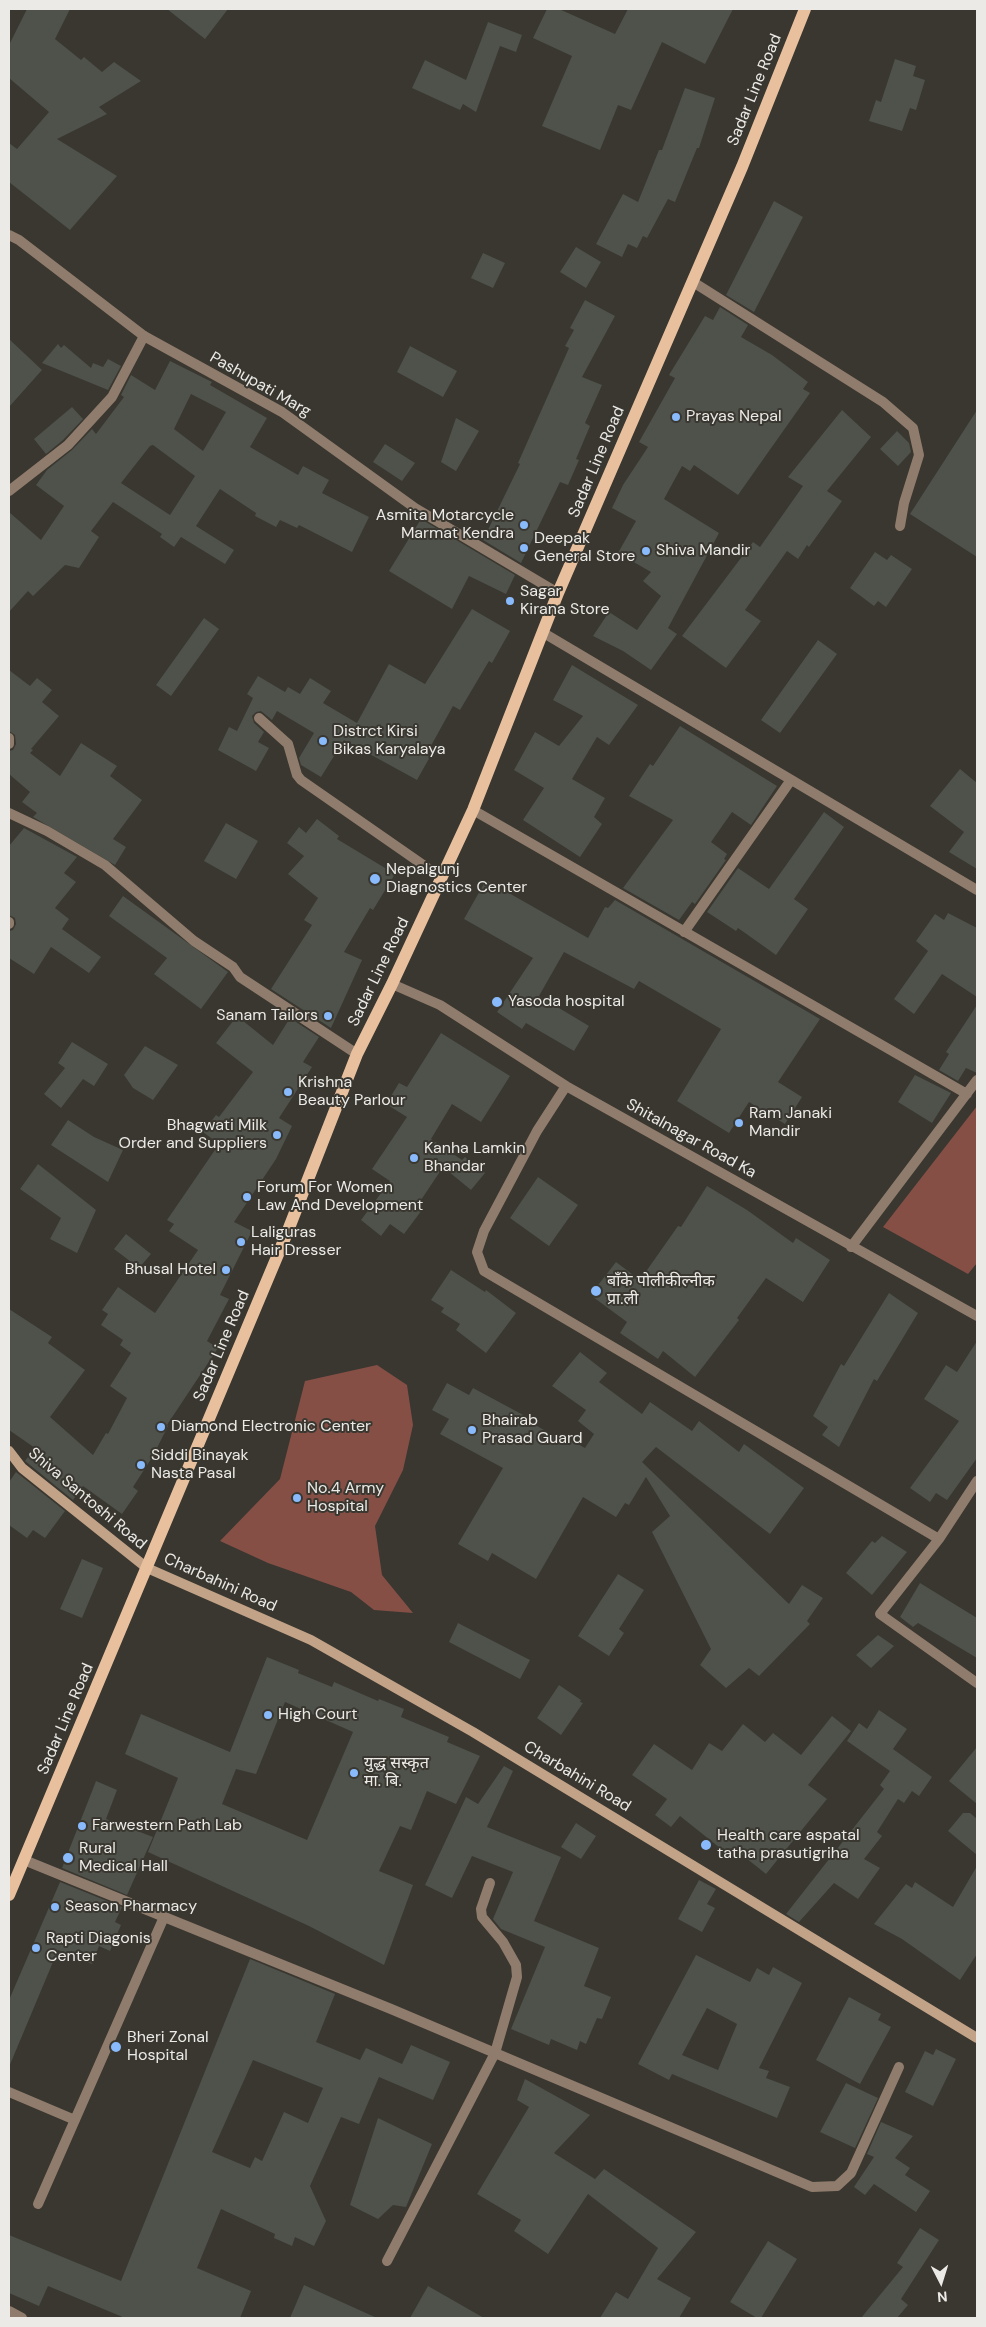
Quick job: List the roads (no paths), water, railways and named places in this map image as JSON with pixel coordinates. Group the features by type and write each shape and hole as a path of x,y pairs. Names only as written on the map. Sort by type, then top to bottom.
{"main road":[{"name":"Sadar Line Road","path":"9,1895 287,1233 357,1054 474,810 558,593 742,168 805,9"},
{"name":"Shiva Santoshi Road","path":"9,1451 22,1468 147,1568"},
{"name":"Charbahini Road","path":"147,1568 311,1640 337,1654 473,1732 977,2038"}],"street":[{"name":"Pashupati Marg","path":"9,236 19,240 144,336 282,412 415,508 558,593"},
{"path":"693,282 883,402 913,428 919,455 904,503 900,526"},
{"path":"9,491 68,445 112,396 144,336"},
{"path":"542,632 977,890"},
{"path":"259,718 288,744 297,775 301,780 442,878"},
{"path":"9,738 9,744"},
{"path":"684,932 791,780"},
{"path":"474,810 967,1094"},
{"path":"9,813 47,831 105,865 194,941 232,967 240,977 357,1054"},
{"name":"Shitalnagar Road Ka","path":"392,984 440,1005 566,1086 977,1316"},
{"path":"851,1247 977,1080"},
{"path":"566,1086 537,1131 484,1231 477,1252 484,1271 939,1539"},
{"path":"977,1481 939,1539 880,1614 977,1683"},
{"path":"24,1860 494,2053 812,2187 837,2186 851,2173 899,2067"},
{"path":"387,2261 494,2053 517,1977 516,1965 503,1942 482,1917 481,1909 490,1883"},
{"path":"38,2204 164,1917"},
{"path":"9,2092 75,2120"},
{"path":"9,2311 22,2318"}],"place":[{"name":"Prayas Nepal","path":"676,417"},
{"name":"Asmita Motarcycle Marmat Kendra","path":"524,525"},
{"name":"Deepak General Store","path":"524,548"},
{"name":"Shiva Mandir","path":"646,551"},
{"name":"Sagar Kirana Store","path":"510,601"},
{"name":"Distrct Kirsi Bikas Karyalaya","path":"323,741"},
{"name":"Nepalgunj Diagnostics Center","path":"375,879"},
{"name":"Yasoda hospital","path":"497,1002"},
{"name":"Sanam Tailors","path":"328,1016"},
{"name":"Krishna Beauty Parlour","path":"288,1092"},
{"name":"Ram Janaki Mandir","path":"739,1123"},
{"name":"Bhagwati Milk Order and Suppliers","path":"277,1135"},
{"name":"Kanha Lamkin Bhandar","path":"414,1158"},
{"name":"Forum For Women Law And Development","path":"247,1197"},
{"name":"Laliguras Hair Dresser","path":"241,1242"},
{"name":"Bhusal Hotel","path":"226,1270"},
{"name":"बाँके पोलीकील्नीक प्रा.ली","path":"596,1291"},
{"name":"Diamond Electronic Center","path":"161,1427"},
{"name":"Bhairab Prasad Guard","path":"472,1430"},
{"name":"Siddi Binayak Nasta Pasal","path":"141,1465"},
{"name":"No.4 Army Hospital","path":"297,1498"},
{"name":"High Court","path":"268,1715"},
{"name":"युद्ध सस्कृत मा. बि.","path":"354,1773"},
{"name":"Farwestern Path Lab","path":"82,1826"},
{"name":"Health care aspatal tatha prasutigriha","path":"706,1845"},
{"name":"Rural Medical Hall","path":"68,1858"},
{"name":"Season Pharmacy","path":"55,1907"},
{"name":"Rapti Diagonis Center","path":"36,1948"},
{"name":"Bheri Zonal Hospital","path":"116,2047"}]}
